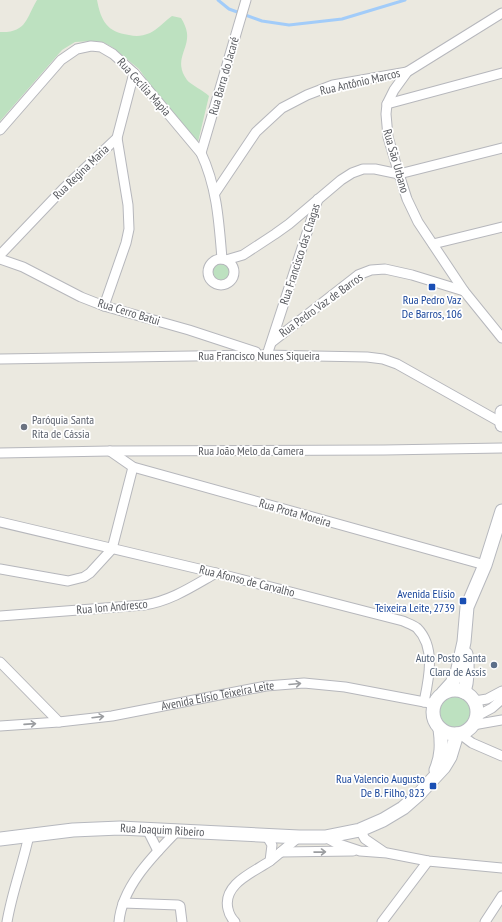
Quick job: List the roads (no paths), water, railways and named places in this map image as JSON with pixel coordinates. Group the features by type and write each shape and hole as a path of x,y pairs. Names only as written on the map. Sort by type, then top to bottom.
{"main road":[{"path":"502,412 502,424"},
{"path":"443,693 453,690 464,692 481,700 475,721 470,729 459,734 451,734 440,729 436,724 433,710 429,703 443,693 452,683 457,673 464,642 467,607 485,565 502,511"},
{"path":"464,642 467,670 467,683 464,692"},
{"path":"434,777 441,754 442,744 440,729"},
{"path":"360,830 383,820 403,808 419,794 444,767 450,757 459,734"},
{"name":"Rua Joaquim Ribeiro","path":"0,839 73,830 120,828 299,837 325,837 360,830"}],"street":[{"name":"Rua Barra do Jacaré","path":"201,153 246,0"},
{"name":"Rua São Urbano","path":"502,13 407,72 394,90 388,104 386,114 386,125 399,174 407,199 418,222 464,291 502,338"},
{"name":"Rua Cecília Mapia","path":"0,130 61,60 77,49 91,46 101,47 113,54 134,73 201,153 207,165 215,193 224,259 243,255 256,247 288,224 341,180 352,173 363,169 375,169 399,174"},
{"name":"Rua Antônio Marcos","path":"215,193 256,132 282,108 307,95 333,85 407,72"},
{"name":"Rua Regina Maria","path":"0,255 63,189 117,138 134,73"},
{"path":"388,104 502,74"},
{"path":"104,306 126,242 128,229 128,205 117,138"},
{"path":"399,174 502,148"},
{"name":"Rua Francisco das Chagas","path":"265,355 272,342 319,198"},
{"path":"433,244 502,226"},
{"name":"Rua Cerro Batui","path":"0,259 23,267 81,297 104,306 189,330 265,355"},
{"name":"Rua Pedro Vaz de Barros","path":"272,342 358,275 371,270 386,269 464,291"},
{"name":"Rua Francisco Nunes Siqueira","path":"0,359 265,355 367,357 383,359 397,364 502,424"},
{"name":"Rua João Melo da Camera","path":"0,453 502,448"},
{"name":"Rua Prota Moreira","path":"110,451 133,467 485,565"},
{"path":"0,569 68,581 75,580 90,573 112,549 133,467"},
{"name":"Rua Afonso de Carvalho","path":"0,522 403,621 416,627 424,637 429,653 429,703"},
{"name":"Rua Ion Andresco","path":"0,616 136,606 157,603 179,594 216,574"},
{"path":"0,662 59,722"},
{"name":"Avenida Elísio Teixeira Leite","path":"0,726 59,722 112,716 266,686 304,683 345,687 429,703"},
{"path":"481,700 502,691"},
{"path":"481,700 501,702"},
{"path":"475,721 501,702"},
{"path":"475,721 502,720"},
{"path":"459,734 472,743 502,756"},
{"path":"147,829 158,851"},
{"path":"119,922 123,903 138,876 158,851 178,830"},
{"name":"Rua Joaquim Ribeiro","path":"360,830 365,839 387,853"},
{"path":"7,922 11,900 25,855 29,835"},
{"path":"266,835 272,845 270,861"},
{"path":"235,922 230,915 227,905 229,895 233,887 242,879 270,861 299,837"},
{"name":"Rua Joaquim Ribeiro","path":"325,837 336,843 360,851 387,853 428,860 502,868"},
{"path":"281,852 360,851"},
{"path":"382,922 428,860"},
{"path":"485,922 502,896"},
{"path":"123,903 178,905 180,906 182,922"}],"waterway":[{"path":"218,0 229,9 262,21 289,25 342,19 405,0"}],"place":[{"name":"Rua Pedro Vaz De Barros, 106","path":"432,287"},
{"name":"Paróquia Santa Rita de Cássia","path":"24,427"},
{"name":"Avenida Elísio Teixeira Leite, 2739","path":"463,601"},
{"name":"Auto Posto Santa Clara de Assis","path":"494,665"},
{"name":"Rua Valencio Augusto De B. Filho, 823","path":"433,786"}]}
